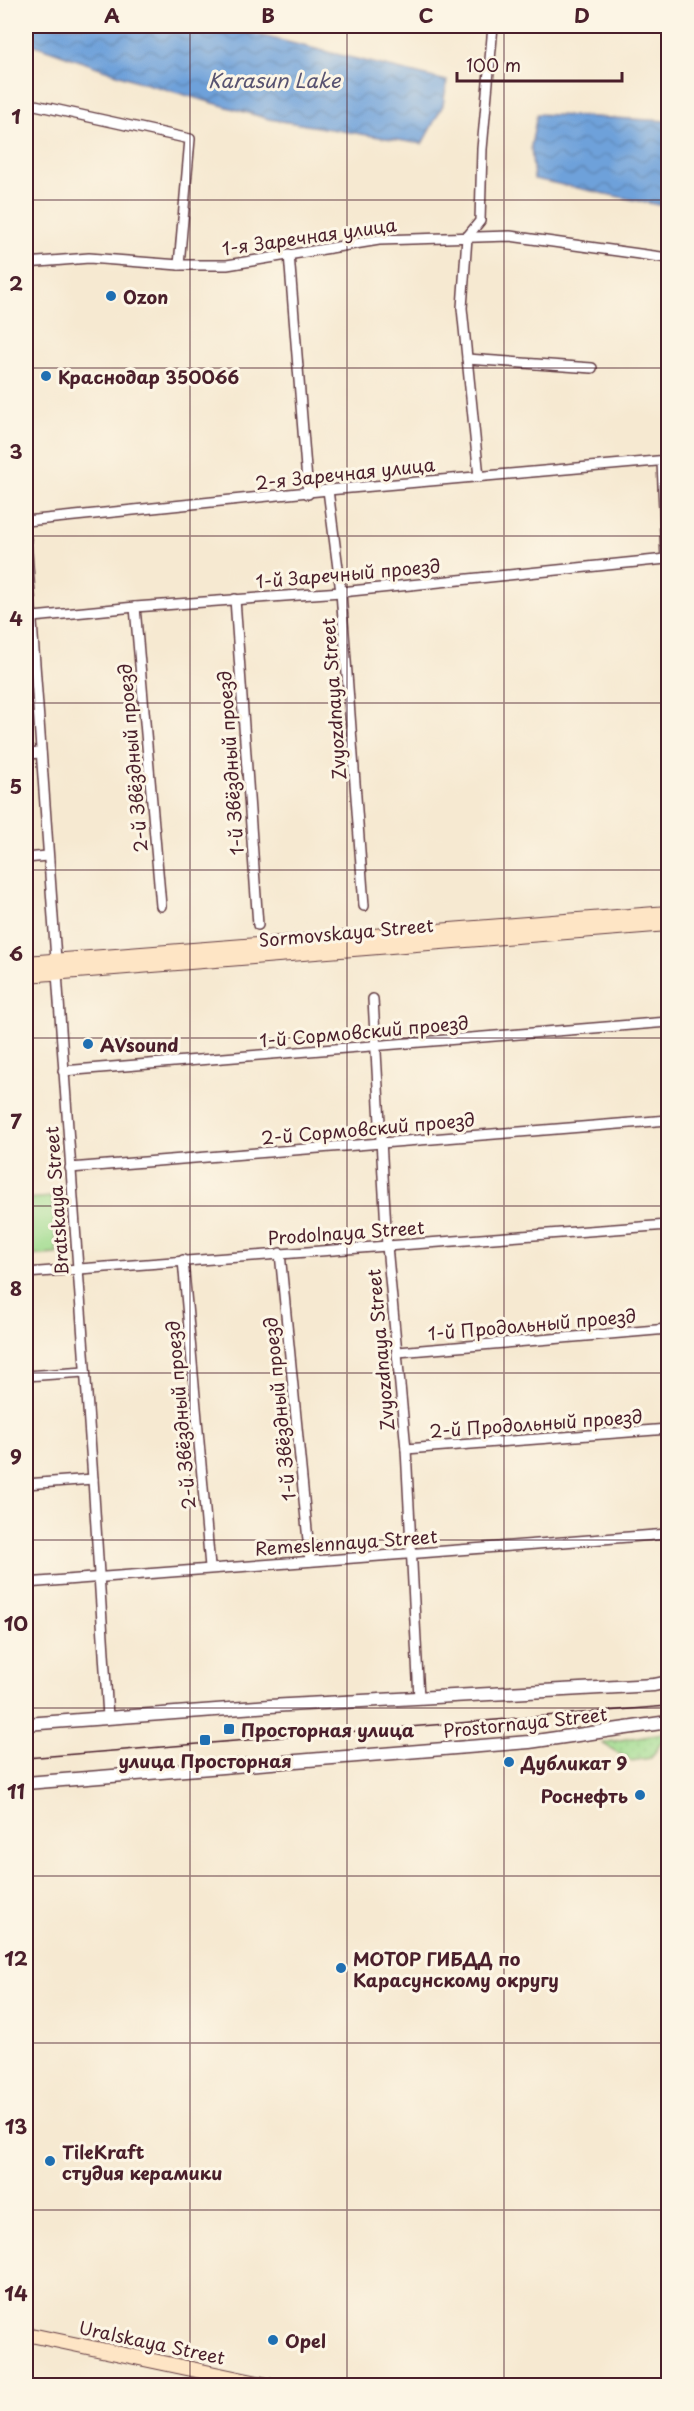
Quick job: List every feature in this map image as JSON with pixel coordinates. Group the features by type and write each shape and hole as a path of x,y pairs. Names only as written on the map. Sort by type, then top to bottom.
{"main road":[{"name":"Sormovskaya Street","path":"26,975 56,967 669,913"},
{"name":"Sormovskaya Street","path":"26,963 56,967 669,924"},
{"name":"Uralskaya Street","path":"26,2336 272,2385"},
{"path":"56,2342 255,2385"}],"street":[{"path":"479,477 462,308 467,237 480,221 482,149 493,26"},
{"path":"26,103 190,139 179,265"},
{"name":"1-я Заречная улица","path":"26,263 89,258 179,265 227,265 379,240 510,236 669,258"},
{"path":"289,254 308,494"},
{"path":"467,359 592,368"},
{"path":"666,461 667,559"},
{"name":"2-я Заречная улица","path":"26,521 308,494 328,490 666,461"},
{"name":"Zvyozdnaya Street","path":"328,490 341,592 364,906"},
{"name":"Bratskaya Street","path":"26,538 33,617 30,652 41,753 86,1372 108,1717"},
{"name":"1-й Заречный проезд","path":"33,617 341,592 667,559"},
{"name":"1-й Звёздный проезд","path":"235,599 258,925"},
{"name":"2-й Звёздный проезд","path":"135,607 161,906"},
{"path":"26,754 41,753"},
{"path":"26,858 47,856"},
{"name":"Zvyozdnaya Street","path":"373,999 387,1246 406,1449 419,1698"},
{"name":"1-й Сормовский проезд","path":"63,1071 669,1022"},
{"name":"2-й Сормовский проезд","path":"70,1168 669,1120"},
{"name":"Prodolnaya Street","path":"26,1273 669,1226"},
{"name":"1-й Звёздный проезд","path":"280,1253 310,1561"},
{"name":"2-й Звёздный проезд","path":"183,1260 210,1567"},
{"name":"1-й Продольный проезд","path":"398,1352 669,1329"},
{"path":"26,1376 86,1372"},
{"name":"2-й Продольный проезд","path":"406,1449 669,1429"},
{"path":"26,1484 93,1479"},
{"name":"Remeslennaya Street","path":"26,1583 210,1567 412,1555 669,1534"},
{"name":"Prostornaya Street","path":"26,1724 108,1717 654,1685 669,1682"},
{"name":"Prostornaya Street","path":"26,1783 529,1742 669,1722"}],"green space":[{"path":"52,1197 57,1254 26,1256 26,1199"},
{"path":"668,1732 651,1758 631,1761 602,1743"}],"water":[{"name":"Karasun Lake","path":"26,26 222,26 447,81 443,105 422,144 269,119 137,81 26,42"},
{"path":"537,114 668,121 668,207 534,179 531,146"}],"tram line":[{"path":"26,1758 668,1706"}],"place":[{"name":"Ozon","path":"111,296"},
{"name":"Краснодар 350066","path":"46,376"},
{"name":"AVsound","path":"88,1044"},
{"name":"Просторная улица","path":"229,1729"},
{"name":"улица Просторная","path":"205,1740"},
{"name":"Дубликат 9","path":"509,1762"},
{"name":"Роснефть","path":"640,1795"},
{"name":"МОТОР ГИБДД по Карасунскому округу","path":"341,1968"},
{"name":"TileKraft студия керамики","path":"50,2161"},
{"name":"Opel","path":"273,2340"}]}
